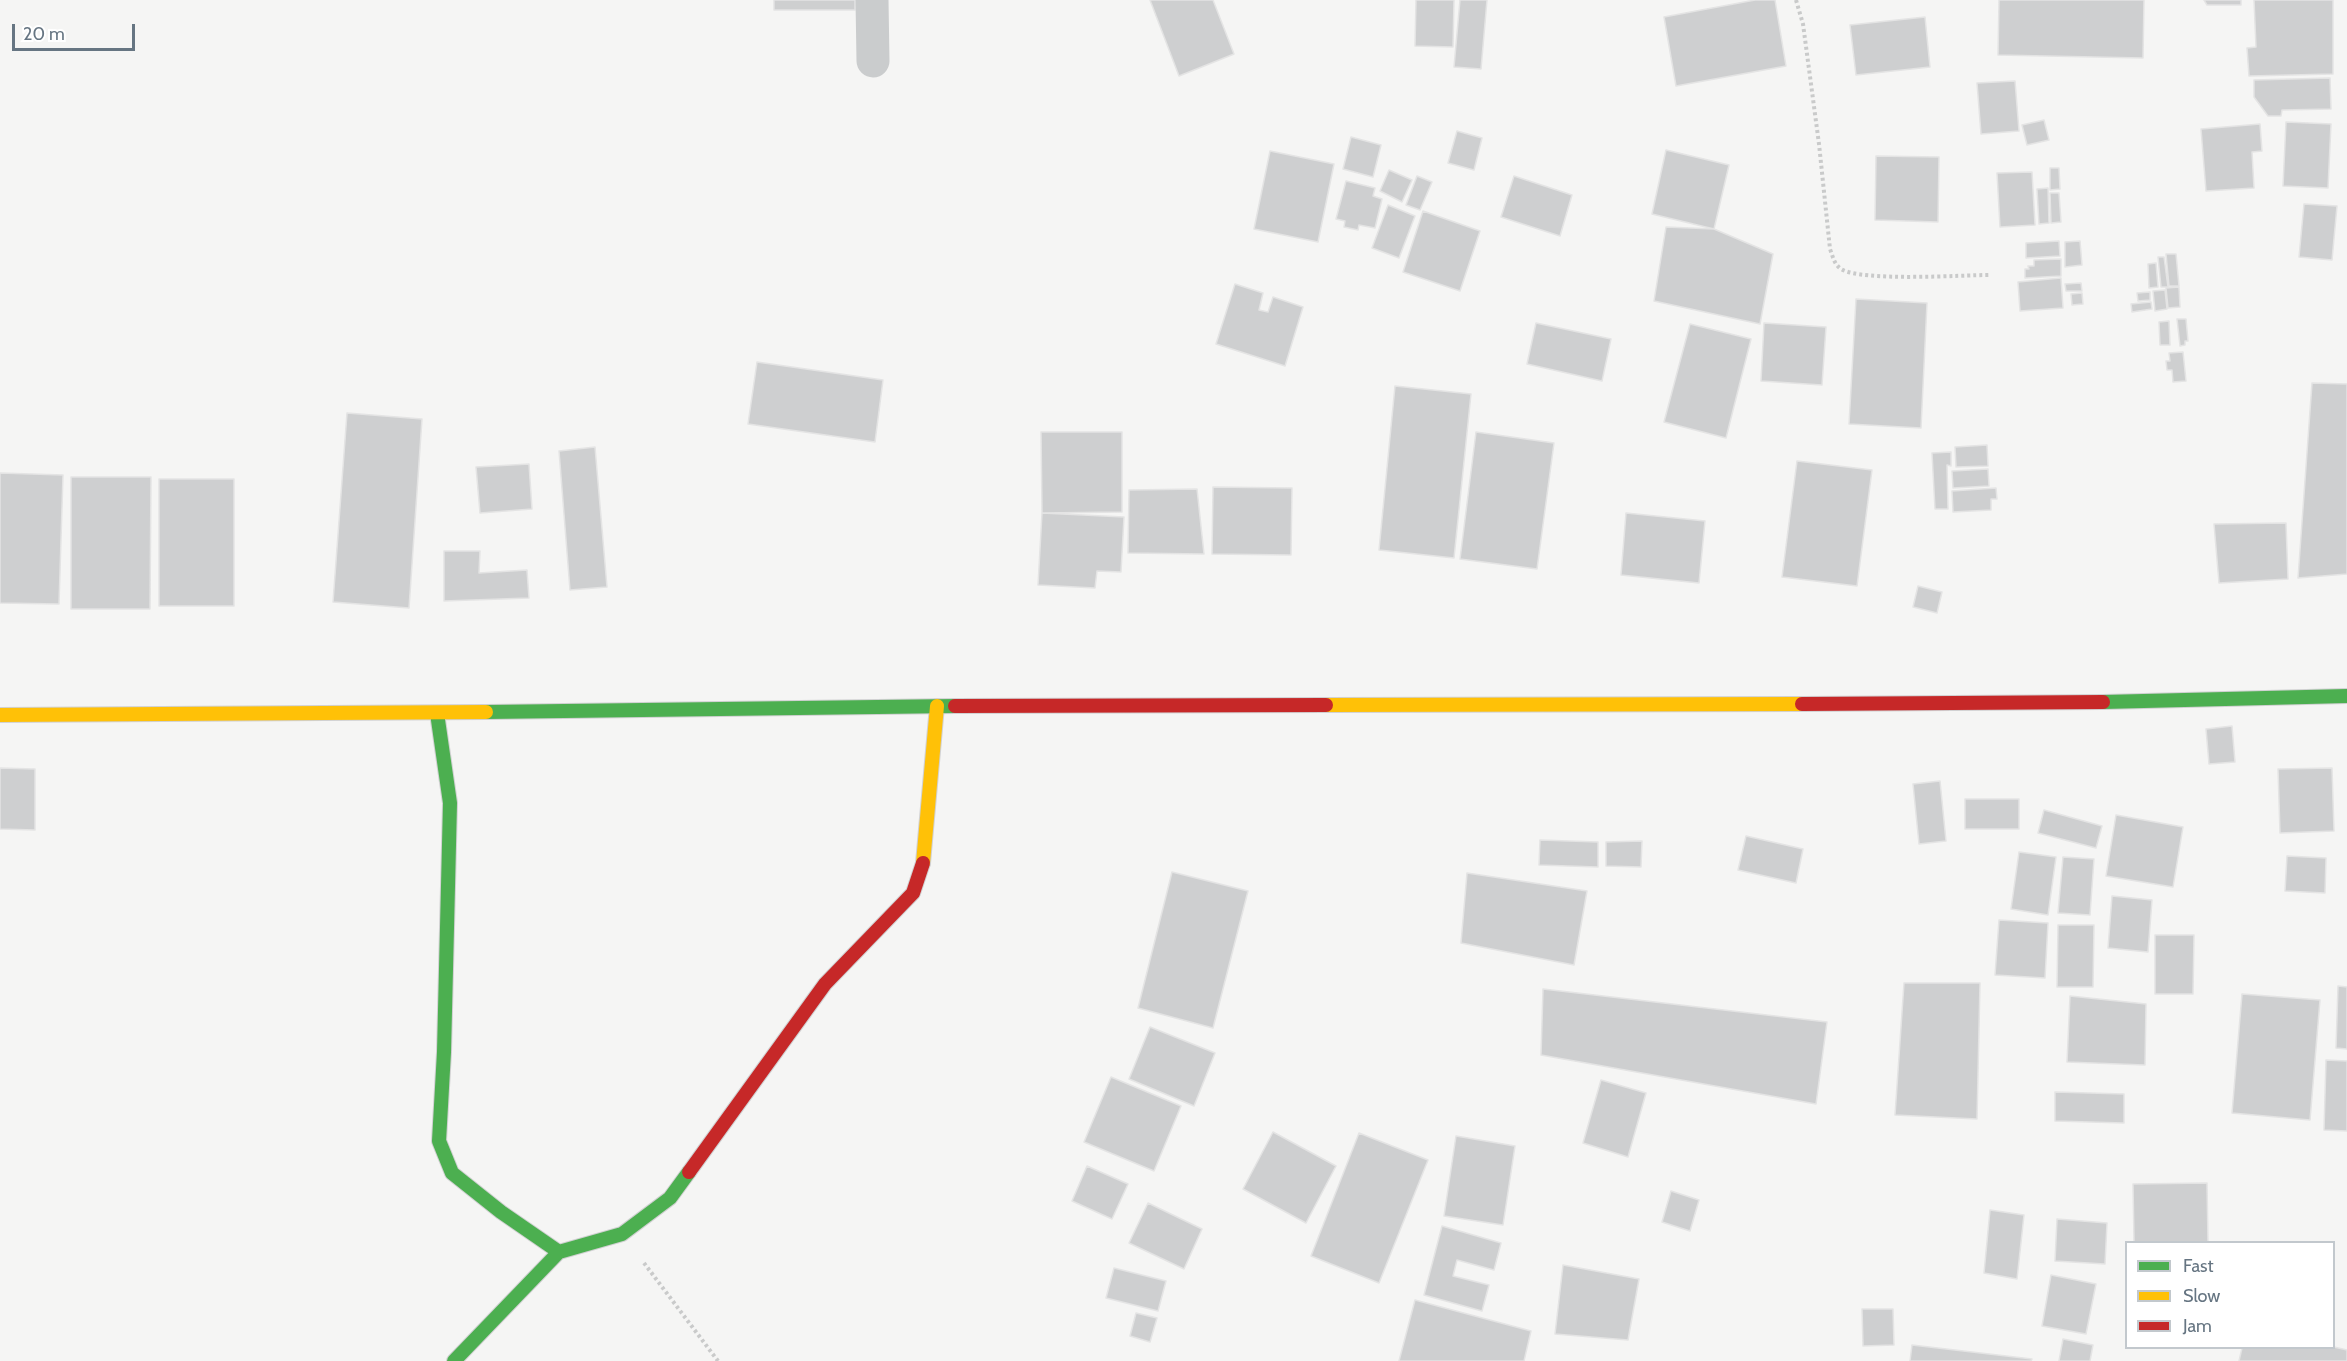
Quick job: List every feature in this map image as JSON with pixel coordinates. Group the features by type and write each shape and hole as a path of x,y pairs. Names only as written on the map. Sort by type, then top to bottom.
{"street":[{"path":"872,0 873,61"},
{"path":"0,715 437,713 937,706 1929,704 2347,696"},
{"path":"454,1361 559,1252 622,1233 670,1198 825,984 913,893 925,858 937,706"},
{"path":"437,713 450,803 444,1052 439,1141 452,1173 501,1212 559,1252"}],"path":[{"path":"1796,0 1803,24 1830,249 1834,263 1843,270 1875,275 1990,275"},
{"path":"622,1233 718,1361"}],"building":[{"path":"774,0 855,0 855,10 774,10"},
{"path":"1150,0 1213,0 1234,54 1179,76"},
{"path":"1416,0 1454,0 1453,47 1415,46"},
{"path":"1460,0 1487,0 1481,69 1454,67"},
{"path":"1755,0 1775,0 1786,66 1676,86 1664,17"},
{"path":"1999,0 2144,0 2143,58 1998,55"},
{"path":"2204,0 2241,0 2241,5 2207,5"},
{"path":"2254,0 2333,0 2333,74 2249,76 2247,48 2256,47"},
{"path":"1925,17 1930,67 1856,75 1850,25"},
{"path":"2330,78 2331,109 2282,110 2281,116 2268,116 2254,97 2254,80"},
{"path":"2015,81 2019,131 1981,134 1977,83"},
{"path":"2044,120 2049,140 2027,145 2022,125"},
{"path":"2286,122 2331,124 2328,188 2283,186"},
{"path":"2260,124 2262,151 2252,152 2254,188 2206,191 2201,129"},
{"path":"1457,131 1482,138 1474,170 1448,163"},
{"path":"1351,137 1381,145 1373,177 1343,169"},
{"path":"1666,150 1729,165 1714,229 1652,214"},
{"path":"1270,151 1334,164 1318,242 1254,229"},
{"path":"1876,156 1939,157 1938,222 1875,220"},
{"path":"2050,168 2059,168 2060,189 2050,190"},
{"path":"1389,170 1412,180 1402,202 1380,191"},
{"path":"2032,172 2035,225 2000,227 1997,173"},
{"path":"1417,176 1432,182 1420,210 1406,205"},
{"path":"1514,176 1572,195 1560,236 1501,217"},
{"path":"1346,181 1375,188 1373,196 1382,199 1375,228 1359,225 1358,230 1344,227 1345,221 1336,219"},
{"path":"2048,188 2049,223 2039,224 2037,189"},
{"path":"2050,193 2059,193 2061,222 2051,223"},
{"path":"2304,204 2337,206 2332,260 2299,257"},
{"path":"1388,205 1415,216 1399,258 1372,248"},
{"path":"1423,211 1480,231 1460,291 1403,272"},
{"path":"1666,227 1714,229 1773,254 1760,324 1654,301"},
{"path":"2059,241 2060,256 2026,258 2026,243"},
{"path":"2080,241 2082,265 2065,267 2065,242"},
{"path":"2166,254 2176,254 2179,286 2169,286"},
{"path":"2158,257 2164,257 2168,287 2161,287"},
{"path":"2061,259 2061,276 2025,278 2025,269 2029,269 2028,266 2034,266 2034,260"},
{"path":"2156,263 2158,287 2149,288 2148,264"},
{"path":"2061,278 2063,308 2020,311 2018,282"},
{"path":"2081,283 2082,291 2066,291 2065,284"},
{"path":"1235,284 1263,293 1259,310 1268,312 1273,297 1303,307 1285,366 1216,344"},
{"path":"2179,287 2180,307 2168,308 2166,288"},
{"path":"2165,290 2167,309 2155,311 2153,291"},
{"path":"2150,292 2150,300 2138,301 2137,293"},
{"path":"2082,293 2083,304 2072,305 2071,294"},
{"path":"1856,299 1927,303 1921,428 1849,424"},
{"path":"2151,302 2152,309 2132,312 2131,304"},
{"path":"2177,319 2186,319 2188,341 2185,341 2185,345 2180,346"},
{"path":"2169,321 2170,345 2160,345 2159,322"},
{"path":"1536,323 1611,339 1602,381 1527,364"},
{"path":"1764,323 1826,327 1822,385 1761,381"},
{"path":"1690,324 1751,339 1726,438 1664,422"},
{"path":"2183,352 2186,381 2173,382 2172,370 2167,370 2166,361 2170,361 2169,353"},
{"path":"757,362 883,380 875,442 748,424"},
{"path":"2312,383 2347,384 2347,574 2298,578"},
{"path":"1395,386 1471,394 1454,558 1379,550"},
{"path":"347,413 422,419 409,608 333,602"},
{"path":"1041,432 1122,432 1122,512 1042,513"},
{"path":"1476,432 1554,443 1537,569 1460,559"},
{"path":"1987,445 1988,466 1956,467 1955,447"},
{"path":"595,447 607,587 570,590 559,451"},
{"path":"1951,452 1951,466 1947,465 1948,509 1935,509 1932,453"},
{"path":"1797,461 1872,470 1857,586 1782,577"},
{"path":"529,464 532,509 480,513 476,467"},
{"path":"1988,469 1989,486 1953,488 1952,471"},
{"path":"0,473 63,475 59,604 0,603"},
{"path":"71,477 151,477 150,609 71,609"},
{"path":"159,479 234,479 234,606 159,606"},
{"path":"1213,487 1292,488 1291,555 1212,554"},
{"path":"1996,488 1997,499 1991,499 1991,510 1953,512 1952,491"},
{"path":"1197,489 1204,554 1128,553 1129,490"},
{"path":"1042,513 1124,517 1121,572 1097,571 1095,588 1038,585"},
{"path":"1626,513 1705,521 1699,583 1621,575"},
{"path":"2286,523 2288,579 2219,583 2214,524"},
{"path":"444,551 480,551 479,573 527,570 529,598 444,601"},
{"path":"1918,586 1942,592 1937,613 1913,607"},
{"path":"2232,726 2235,762 2209,764 2206,729"},
{"path":"0,768 35,769 35,830 0,829"},
{"path":"2332,768 2334,831 2280,833 2278,769"},
{"path":"1940,781 1946,841 1919,844 1913,784"},
{"path":"1965,799 2019,799 2019,829 1965,829"},
{"path":"2044,810 2102,826 2096,848 2038,833"},
{"path":"2116,815 2183,827 2173,887 2106,876"},
{"path":"1746,836 1803,849 1796,883 1738,870"},
{"path":"1540,840 1598,842 1598,867 1539,865"},
{"path":"1642,841 1641,867 1606,866 1606,842"},
{"path":"2019,852 2056,857 2048,915 2011,909"},
{"path":"2287,856 2326,858 2325,893 2285,891"},
{"path":"2063,857 2094,859 2090,915 2058,913"},
{"path":"1172,872 1248,891 1213,1028 1138,1008"},
{"path":"1467,873 1587,891 1574,965 1461,943"},
{"path":"2112,896 2152,900 2148,952 2108,948"},
{"path":"1999,920 2048,923 2045,978 1995,975"},
{"path":"2058,925 2094,925 2093,987 2057,987"},
{"path":"2155,935 2194,935 2193,994 2155,994"},
{"path":"1904,983 1980,983 1977,1119 1895,1115"},
{"path":"2338,986 2347,987 2347,1049 2336,1048"},
{"path":"1543,989 1827,1022 1816,1104 1541,1055"},
{"path":"2242,994 2320,1000 2310,1120 2232,1113"},
{"path":"2070,996 2146,1004 2145,1065 2067,1062"},
{"path":"1150,1027 1215,1053 1194,1106 1129,1079"},
{"path":"2326,1060 2347,1061 2347,1131 2324,1130"},
{"path":"1111,1077 1181,1106 1154,1171 1084,1142"},
{"path":"1601,1080 1646,1093 1628,1157 1583,1143"},
{"path":"2055,1092 2124,1094 2124,1123 2055,1121"},
{"path":"1273,1132 1336,1166 1306,1223 1243,1189"},
{"path":"1359,1133 1428,1160 1379,1283 1311,1256"},
{"path":"1456,1136 1515,1146 1503,1225 1444,1216"},
{"path":"1087,1166 1128,1184 1112,1219 1072,1201"},
{"path":"2207,1183 2208,1241 2134,1241 2133,1184"},
{"path":"1671,1191 1699,1200 1690,1231 1662,1222"},
{"path":"1148,1203 1202,1229 1184,1269 1129,1243"},
{"path":"1990,1210 2024,1215 2017,1279 1984,1273"},
{"path":"2057,1219 2107,1223 2105,1264 2055,1261"},
{"path":"1442,1226 1501,1243 1494,1270 1457,1260 1453,1276 1489,1285 1482,1311 1424,1295"},
{"path":"1563,1265 1639,1279 1628,1340 1555,1334"},
{"path":"1114,1268 1166,1281 1158,1311 1106,1298"},
{"path":"2051,1275 2096,1284 2086,1334 2042,1326"},
{"path":"1415,1300 1531,1331 1524,1361 1399,1361"},
{"path":"1862,1309 1893,1309 1894,1345 1863,1346"},
{"path":"1136,1313 1157,1318 1150,1342 1130,1336"},
{"path":"2063,1339 2093,1345 2090,1361 2059,1361"},
{"path":"1912,1345 2032,1359 2031,1361 1910,1361"},
{"path":"2335,1347 2347,1350 2347,1361 2239,1361 2242,1349"}],"traffic: fast":[{"path":"2103,702 2347,696"},
{"path":"486,712 955,706"},
{"path":"437,713 450,803 444,1052 439,1141 452,1173 501,1212 559,1252"},
{"path":"454,1361 559,1252 622,1234 670,1198 689,1172"}],"traffic: slow":[{"path":"1326,705 1802,704"},
{"path":"923,863 937,706"},
{"path":"0,715 486,712"}],"traffic: jam":[{"path":"1802,704 2103,702"},
{"path":"955,706 1326,705"},
{"path":"689,1172 825,984 913,893 923,863"}]}
